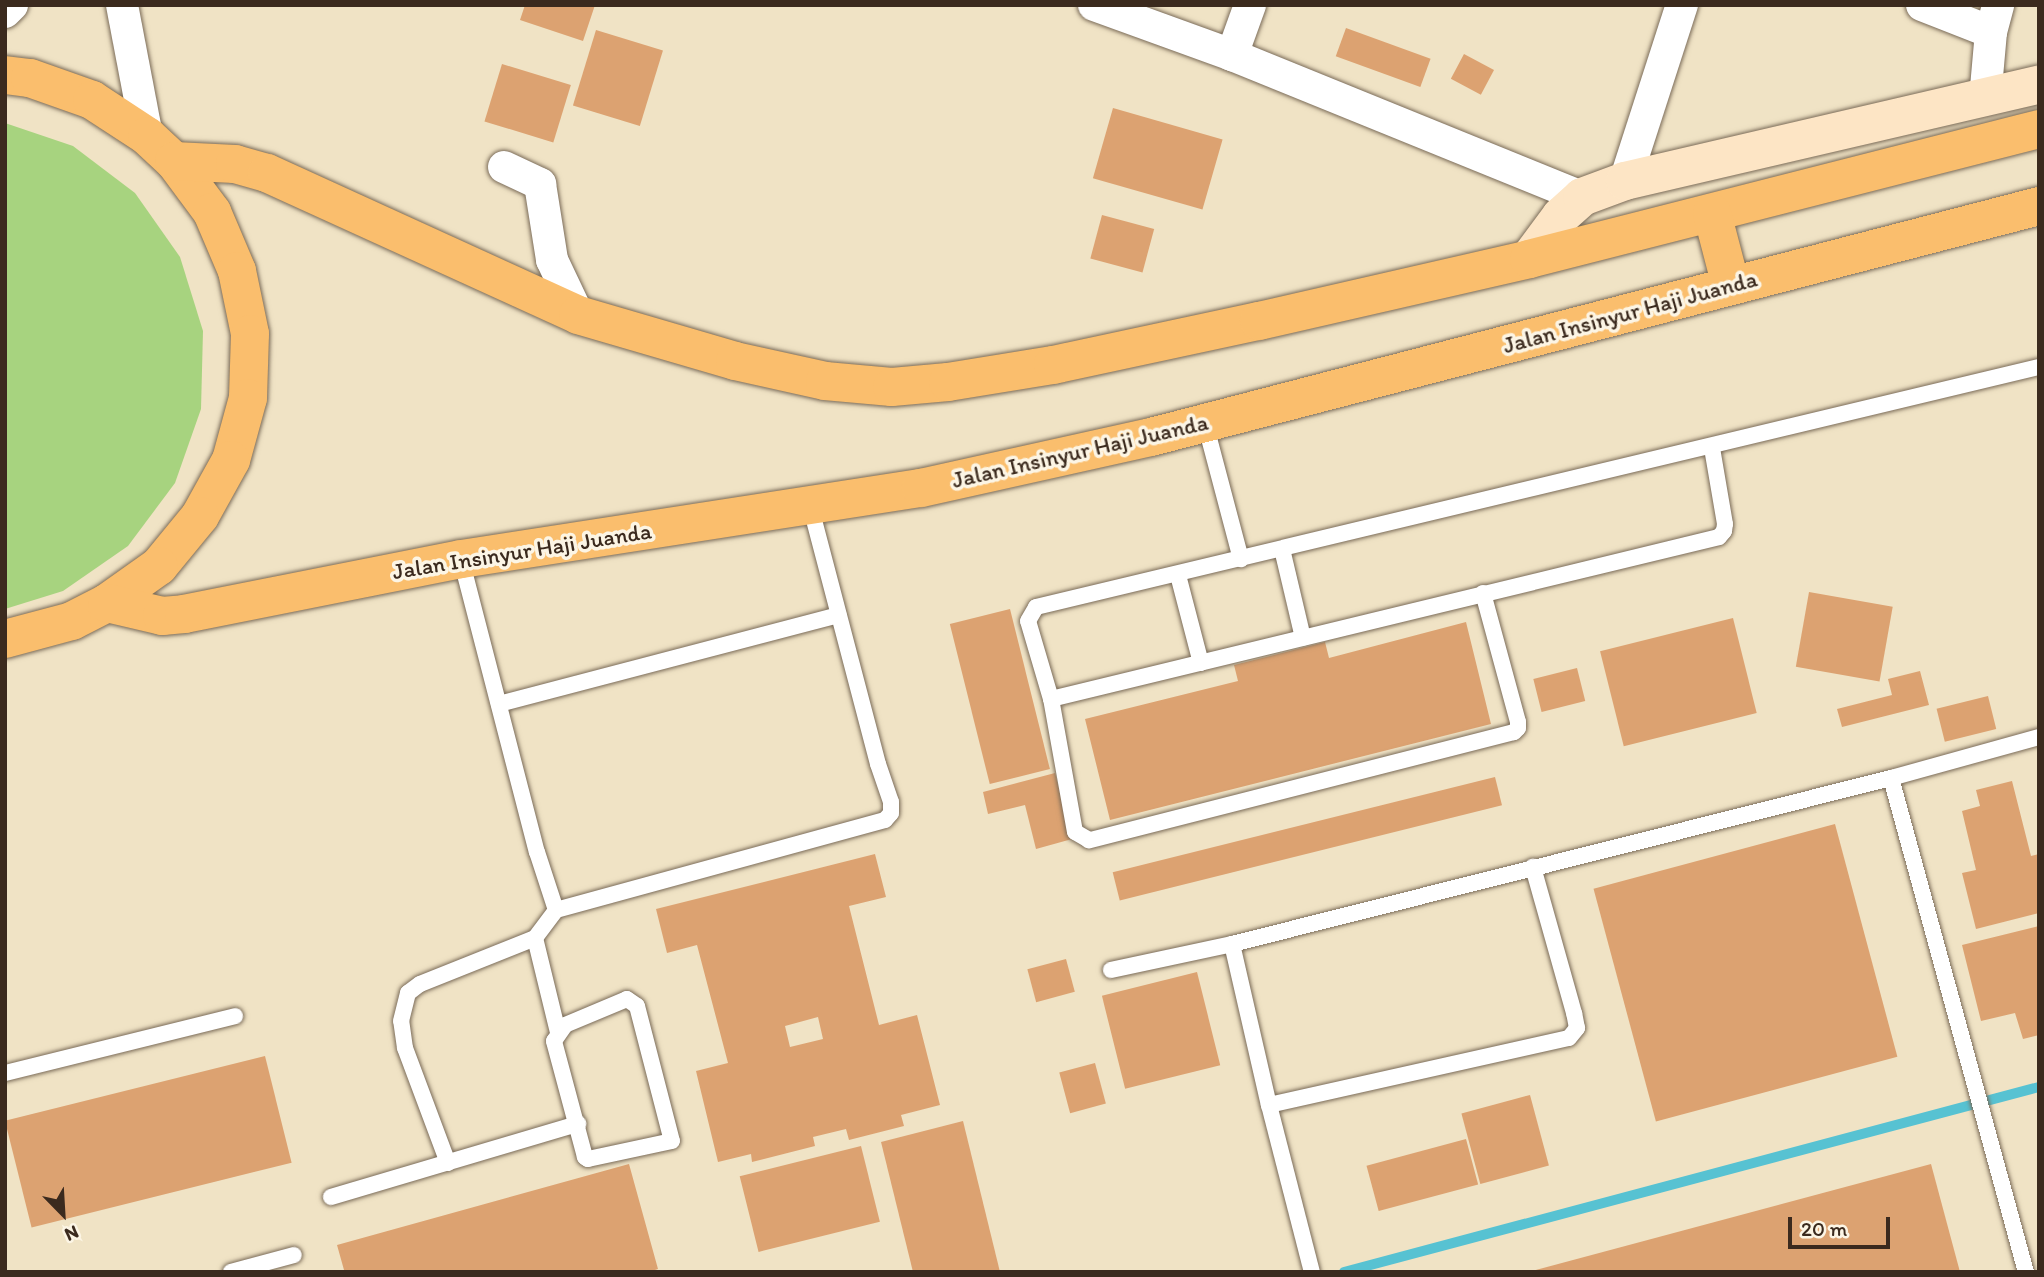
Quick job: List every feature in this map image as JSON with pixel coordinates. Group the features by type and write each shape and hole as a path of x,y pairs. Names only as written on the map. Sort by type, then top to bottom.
{"highway":[{"path":"5,75 30,78 92,100 161,148 212,212 237,271 250,334 248,398 231,460 201,516 159,566 107,604 72,621 5,639"},
{"path":"161,148 267,173 578,315 735,361 825,381 892,387 948,382 1054,365 1529,259 2039,128"},
{"name":"Jalan Insinyur Haji Juanda","path":"107,604 162,616 184,614 461,559 921,488 1205,423 2039,206"},
{"path":"1712,213 1731,286"}],"street":[{"path":"5,12 12,5"},
{"path":"122,5 161,148"},
{"path":"1094,5 1233,55 1582,197"},
{"path":"1233,55 1250,5"},
{"path":"1625,181 1682,5"},
{"path":"1922,5 1994,18 1985,99"},
{"path":"1529,259 1561,216 1582,197 1625,181 2039,85"},
{"path":"504,167 540,184 552,260 578,315"}],"lane":[{"path":"1483,593 1518,722 1518,728 1514,732 1089,840 1075,832 1051,699 1028,621 1030,613 1037,607 1178,576 2039,367"},
{"path":"1205,423 1241,559"},
{"path":"1051,699 1718,537 1724,531 1725,524 1712,448"},
{"path":"448,1163 405,1048 401,1021 408,993 420,984 535,938 556,910 885,820 891,813 891,802 878,764 810,505"},
{"path":"1282,549 1303,638"},
{"path":"461,559 537,852 556,910"},
{"path":"1178,576 1201,663"},
{"path":"499,704 839,615"},
{"path":"1111,970 1232,944 1533,866 1891,778 2039,737"},
{"path":"1891,778 2026,1272"},
{"path":"1269,1105 1569,1038 1577,1028 1533,866"},
{"path":"535,938 558,1032"},
{"path":"1232,944 1269,1105 1312,1272"},
{"path":"627,999 633,1001 637,1006 673,1141 588,1159 585,1157 578,1124 554,1041 558,1032 565,1025 627,999"},
{"path":"5,1073 235,1016"},
{"path":"331,1197 578,1124"},
{"path":"230,1272 294,1255"}],"green space":[{"path":"5,123 73,146 135,193 180,257 203,331 201,409 175,483 128,546 63,591 5,609"}],"building":[{"path":"525,5 595,5 583,41 520,20"},
{"path":"1346,28 1431,59 1420,87 1336,56"},
{"path":"596,30 663,50 640,126 573,106"},
{"path":"1464,54 1494,70 1481,95 1451,79"},
{"path":"502,64 571,85 553,142 484,121"},
{"path":"1113,108 1223,139 1202,210 1093,178"},
{"path":"1102,215 1154,229 1143,272 1090,258"},
{"path":"1809,592 1893,607 1880,682 1796,667"},
{"path":"1010,609 1050,769 990,784 950,624"},
{"path":"1733,618 1757,713 1624,746 1600,651"},
{"path":"1466,622 1491,724 1110,820 1085,719 1238,681 1234,665 1325,642 1329,658"},
{"path":"1577,668 1585,701 1542,712 1533,679"},
{"path":"1920,671 1929,705 1842,727 1837,709 1892,695 1888,679"},
{"path":"1988,696 1996,729 1945,742 1937,709"},
{"path":"1055,773 1072,839 1036,849 1025,805 988,814 983,792"},
{"path":"1495,777 1502,805 1120,900 1113,872"},
{"path":"2012,781 2031,856 2039,854 2039,913 1976,929 1962,873 1976,870 1962,811 1980,806 1976,790"},
{"path":"1835,824 1897,1057 1656,1121 1594,889"},
{"path":"875,854 886,897 849,906 879,1025 917,1015 940,1105 901,1115 904,1126 849,1140 846,1129 813,1137 815,1146 752,1162 751,1154 718,1162 696,1071 728,1063 697,945 667,953 656,909","holes":["818,1017 823,1039 790,1047 785,1026"]},
{"path":"2039,926 2039,1035 2023,1039 2015,1013 1981,1021 1962,945"},
{"path":"1066,959 1075,992 1036,1002 1027,969"},
{"path":"1197,972 1220,1065 1125,1089 1102,996"},
{"path":"265,1056 292,1163 32,1228 5,1121"},
{"path":"1095,1063 1106,1104 1070,1113 1059,1073"},
{"path":"1530,1095 1549,1166 1480,1184 1461,1113"},
{"path":"963,1121 1000,1272 913,1272 881,1142"},
{"path":"1466,1139 1478,1184 1379,1211 1367,1166"},
{"path":"861,1146 880,1222 759,1252 740,1176"},
{"path":"629,1164 658,1269 649,1272 339,1272 344,1270 337,1245"},
{"path":"1931,1164 1960,1272 1532,1271"}],"waterway":[{"path":"1344,1272 2039,1087"}]}
